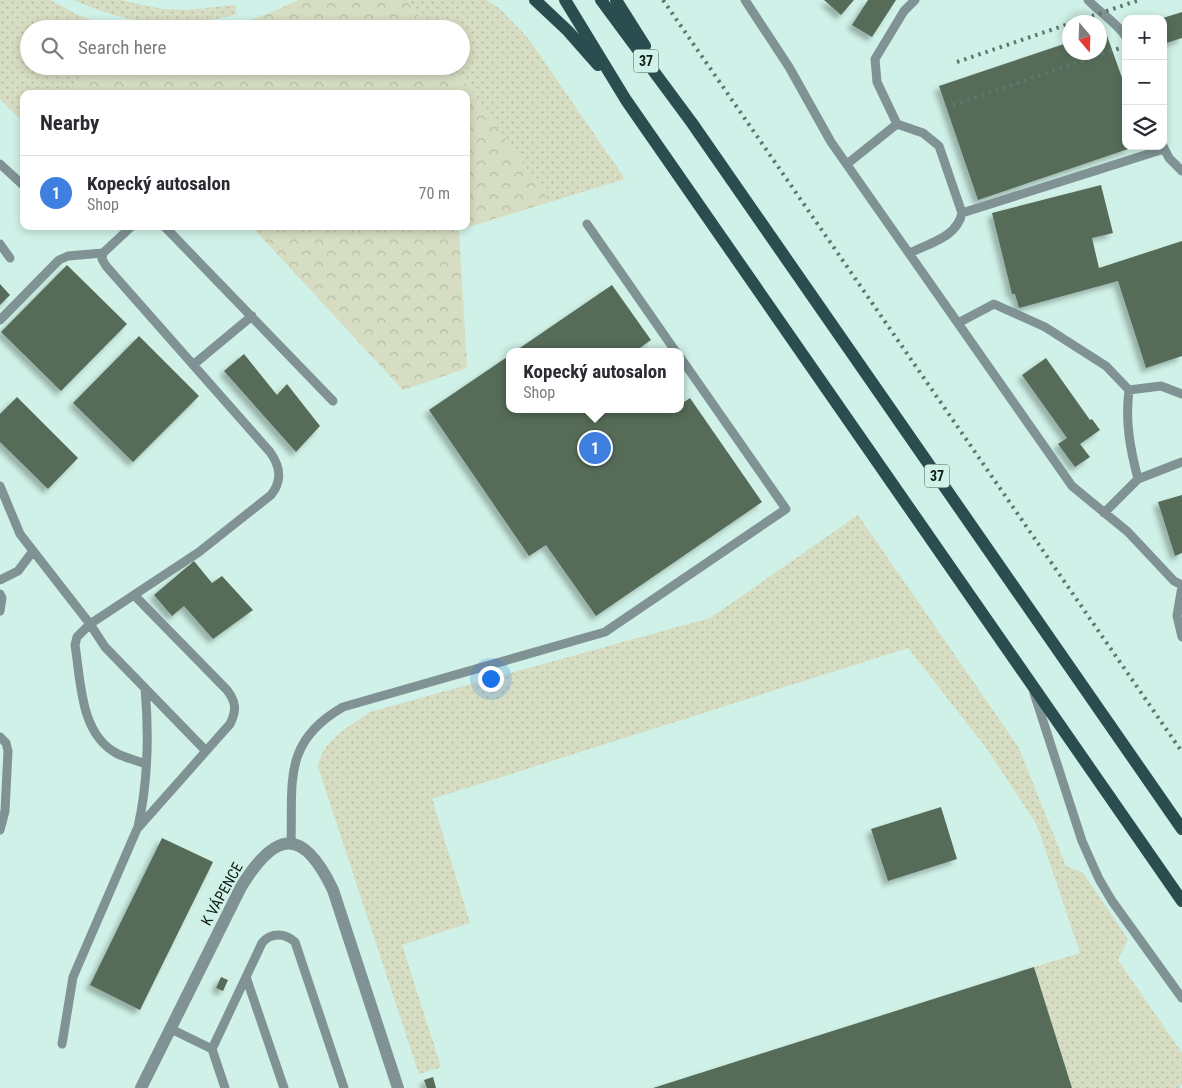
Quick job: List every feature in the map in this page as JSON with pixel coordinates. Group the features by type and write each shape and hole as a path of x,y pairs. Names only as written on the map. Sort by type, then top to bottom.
{"main road":[{"path":"535,0 568,32 626,100"},
{"name":"37","path":"565,0 626,100 1182,901"},
{"name":"37","path":"601,0 692,123 1182,829"},
{"name":"37","path":"616,0 692,123"}],"street":[{"name":"K VÁPENCE","path":"141,1088 248,876 270,852 283,844 291,843"},
{"path":"291,843 310,852 333,890 398,1088"}],"lane":[{"path":"745,0 790,67 831,142 960,322 1072,486 1128,532 1174,581 1182,585 1177,616 1182,637"},
{"path":"910,253 950,234 960,222 962,213 939,146 923,133 897,124 877,82 875,59 904,11 914,0"},
{"path":"1088,0 1099,12 1119,26 1122,31"},
{"path":"847,164 897,124"},
{"path":"962,213 1157,150"},
{"path":"1165,150 1182,171"},
{"path":"0,164 20,182"},
{"path":"587,224 673,348"},
{"path":"0,320 59,260 68,256 103,253 128,230"},
{"path":"168,230 333,401"},
{"path":"0,244 10,258"},
{"path":"103,253 102,258 111,273 270,452 278,467 279,482 271,494 213,542 90,624 76,637 75,645 90,724 96,736 107,747 118,754 146,764"},
{"path":"960,322 994,304 1045,327 1106,366 1129,390"},
{"path":"193,365 252,316"},
{"path":"291,843 294,769 298,749 310,732 326,717 343,707 605,632 786,509 684,363"},
{"path":"1129,390 1162,386 1182,394"},
{"path":"1129,390 1126,412 1128,437 1138,479"},
{"path":"1104,512 1138,479 1182,462"},
{"path":"0,486 15,524 33,552 90,624 105,647 206,751"},
{"path":"0,580 18,571 33,552"},
{"path":"0,594 2,598 0,612"},
{"path":"134,595 227,690 235,704 234,716 230,724 137,829"},
{"path":"1031,684 1082,841 1099,879 1112,901 1182,998"},
{"path":"62,1044 73,977 137,829 144,792 146,764 148,713 145,688"},
{"path":"0,737 6,743 8,751 5,811 0,830"},
{"path":"225,1088 212,1049 267,937 282,935 290,937 295,942 344,1088"},
{"path":"246,977 284,1088"},
{"path":"172,1029 212,1049"}],"green space":[{"path":"0,0 50,0 92,20 20,20 20,75 82,75 69,90 20,90 20,119 0,99"},
{"path":"74,0 120,0 162,9 187,10 235,5 237,14 209,20 134,20"},
{"path":"299,0 407,0 421,20 249,20"},
{"path":"407,0 486,0 499,8 528,38 625,179 550,202 460,75 470,75 470,20 421,20"},
{"path":"82,75 460,75 550,202 470,227 470,90 69,90"},
{"path":"255,230 459,230 467,368 403,390"},
{"path":"858,515 1019,748 1066,866 1083,873 1128,939 1118,960 1182,1053 1182,1084 1179,1088 1072,1088 1034,967 1080,953 1037,825 987,749 908,648 432,799 470,923 402,945 441,1067 419,1074 318,767 320,758 330,742 370,712 710,618"}],"building":[{"path":"824,0 854,0 841,15"},
{"path":"868,0 896,0 872,37 852,25"},
{"path":"1182,12 1182,38 1167,43 1167,17"},
{"path":"1107,36 1122,78 1122,150 1125,150 978,200 939,86 1062,45 1062,60 1107,60"},
{"path":"1101,185 1113,233 1092,238 1099,268 1182,241 1182,356 1146,368 1118,281 1019,308 1015,294 1012,294 992,213"},
{"path":"67,265 127,324 61,391 1,332"},
{"path":"0,284 10,295 0,305"},
{"path":"612,285 651,340 640,348 520,348"},
{"path":"139,336 199,396 133,462 73,403"},
{"path":"244,354 277,395 287,384 320,426 296,452 224,371"},
{"path":"506,358 506,413 684,413 684,402 690,398 762,502 596,616 546,545 529,556 429,410"},
{"path":"1046,358 1090,420 1092,419 1100,430 1080,444 1090,457 1075,467 1058,444 1067,438 1022,375"},
{"path":"17,397 78,458 48,489 0,442 0,414"},
{"path":"1182,495 1182,553 1175,556 1158,502"},
{"path":"194,561 212,583 222,576 253,610 213,639 184,606 172,616 154,595"},
{"path":"941,807 957,859 888,881 871,829"},
{"path":"162,838 213,862 140,1010 90,985"},
{"path":"1034,967 1072,1088 653,1088"},
{"path":"221,977 228,980 223,991 216,988"},
{"path":"433,1077 436,1088 427,1088 424,1080"}],"railway":[{"path":"663,0 1182,752"},
{"path":"957,62 1139,0"},
{"path":"953,105 1122,47"}],"place":[{"name":"Kopecký autosalon","path":"595,448"}]}
